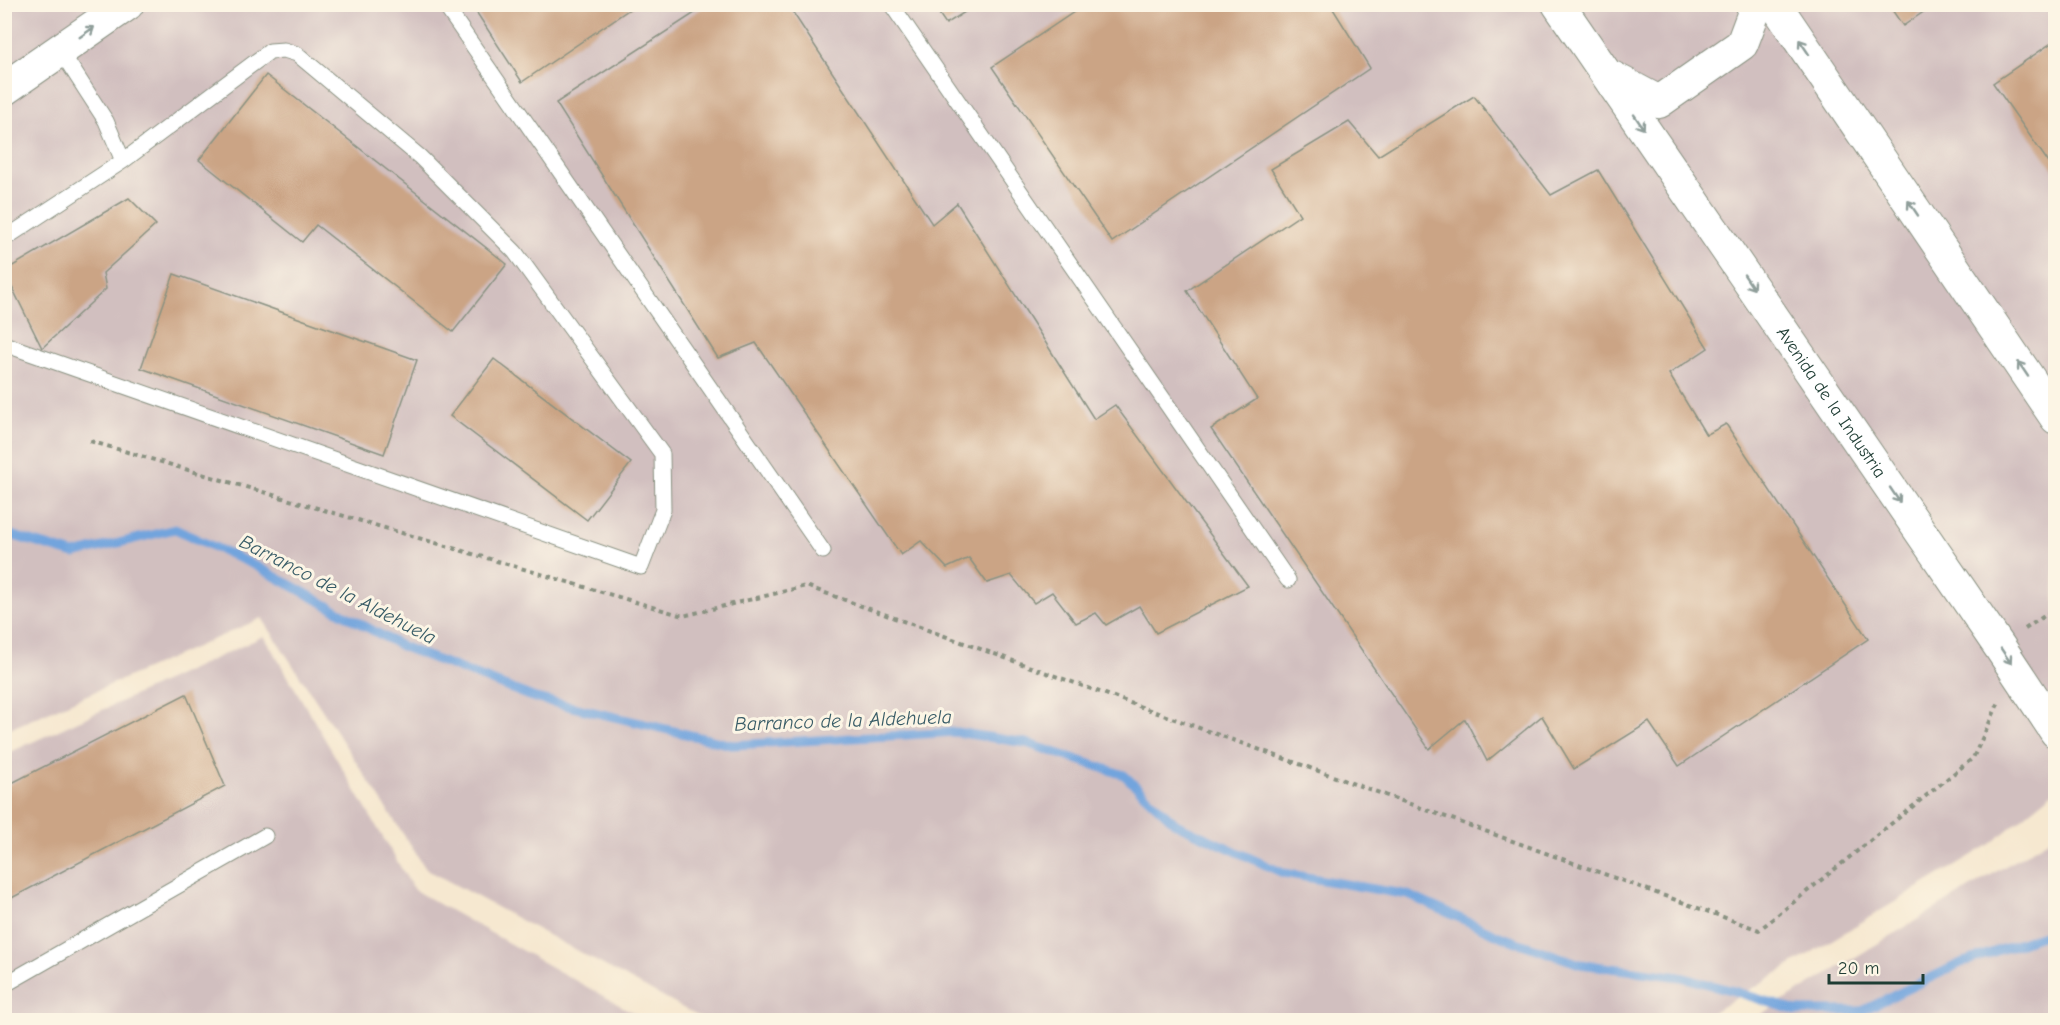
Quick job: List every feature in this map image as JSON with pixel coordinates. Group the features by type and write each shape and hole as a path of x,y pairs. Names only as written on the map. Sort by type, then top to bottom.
{"main road":[{"path":"4,89 127,4"}],"street":[{"name":"Avenida de la Industria","path":"1558,4 2015,669 2055,732"},
{"name":"Avenida de la Industria","path":"1606,74 1659,102 1742,44 1757,4"},
{"path":"1775,4 2055,418"}],"lane":[{"path":"444,4 823,552"},
{"path":"891,4 1288,580"},
{"path":"60,50 106,121 123,161"},
{"path":"4,239 123,161 270,51 284,50 297,54 420,157 515,252 662,454 663,510 641,567 4,344"},
{"path":"4,985 265,836"}],"path":[{"path":"90,441 683,616 806,586 1759,930 1973,758 2015,669"}],"shaded area":[{"path":"5,5 2055,5 2055,791 1989,845 1700,1020 705,1020 426,869 262,618 5,731"},
{"path":"264,636 414,890 646,1020 5,1020 4,755"},
{"path":"2055,836 2055,1020 1752,1020"}],"building":[{"path":"471,4 637,4 522,82"},
{"path":"1086,4 1330,4 1370,68 1112,242 992,67"},
{"path":"1888,4 1935,4 1903,26"},
{"path":"707,5 788,5 932,224 957,203 1094,419 1115,405 1248,586 1156,633 1139,606 1106,625 1096,613 1076,623 1052,592 1034,603 1011,575 987,583 969,558 947,568 921,541 901,555 756,343 718,358 556,103"},
{"path":"933,5 976,5 946,24"},
{"path":"2056,40 2056,173 1993,83"},
{"path":"266,75 507,264 453,332 316,225 302,242 199,160"},
{"path":"1474,96 1551,195 1598,170 1708,348 1669,374 1706,435 1726,424 1868,639 1679,766 1649,722 1574,769 1542,716 1487,761 1465,719 1429,749 1211,429 1257,399 1187,291 1300,215 1271,169 1349,122 1378,156"},
{"path":"129,198 156,225 103,273 106,289 42,348 4,271"},
{"path":"174,274 417,360 384,454 141,368"},
{"path":"494,359 631,463 587,520 450,416"},
{"path":"186,694 225,786 4,902 4,787"}],"waterway":[{"name":"Barranco de la Aldehuela","path":"4,533 74,554 175,529 256,566 401,646 535,698 732,745 956,732 1026,743 1124,775 1176,824 1283,873 1408,895 1502,937 1580,964 1681,977 1796,1011 1862,1011 1961,963 2056,931"}]}
